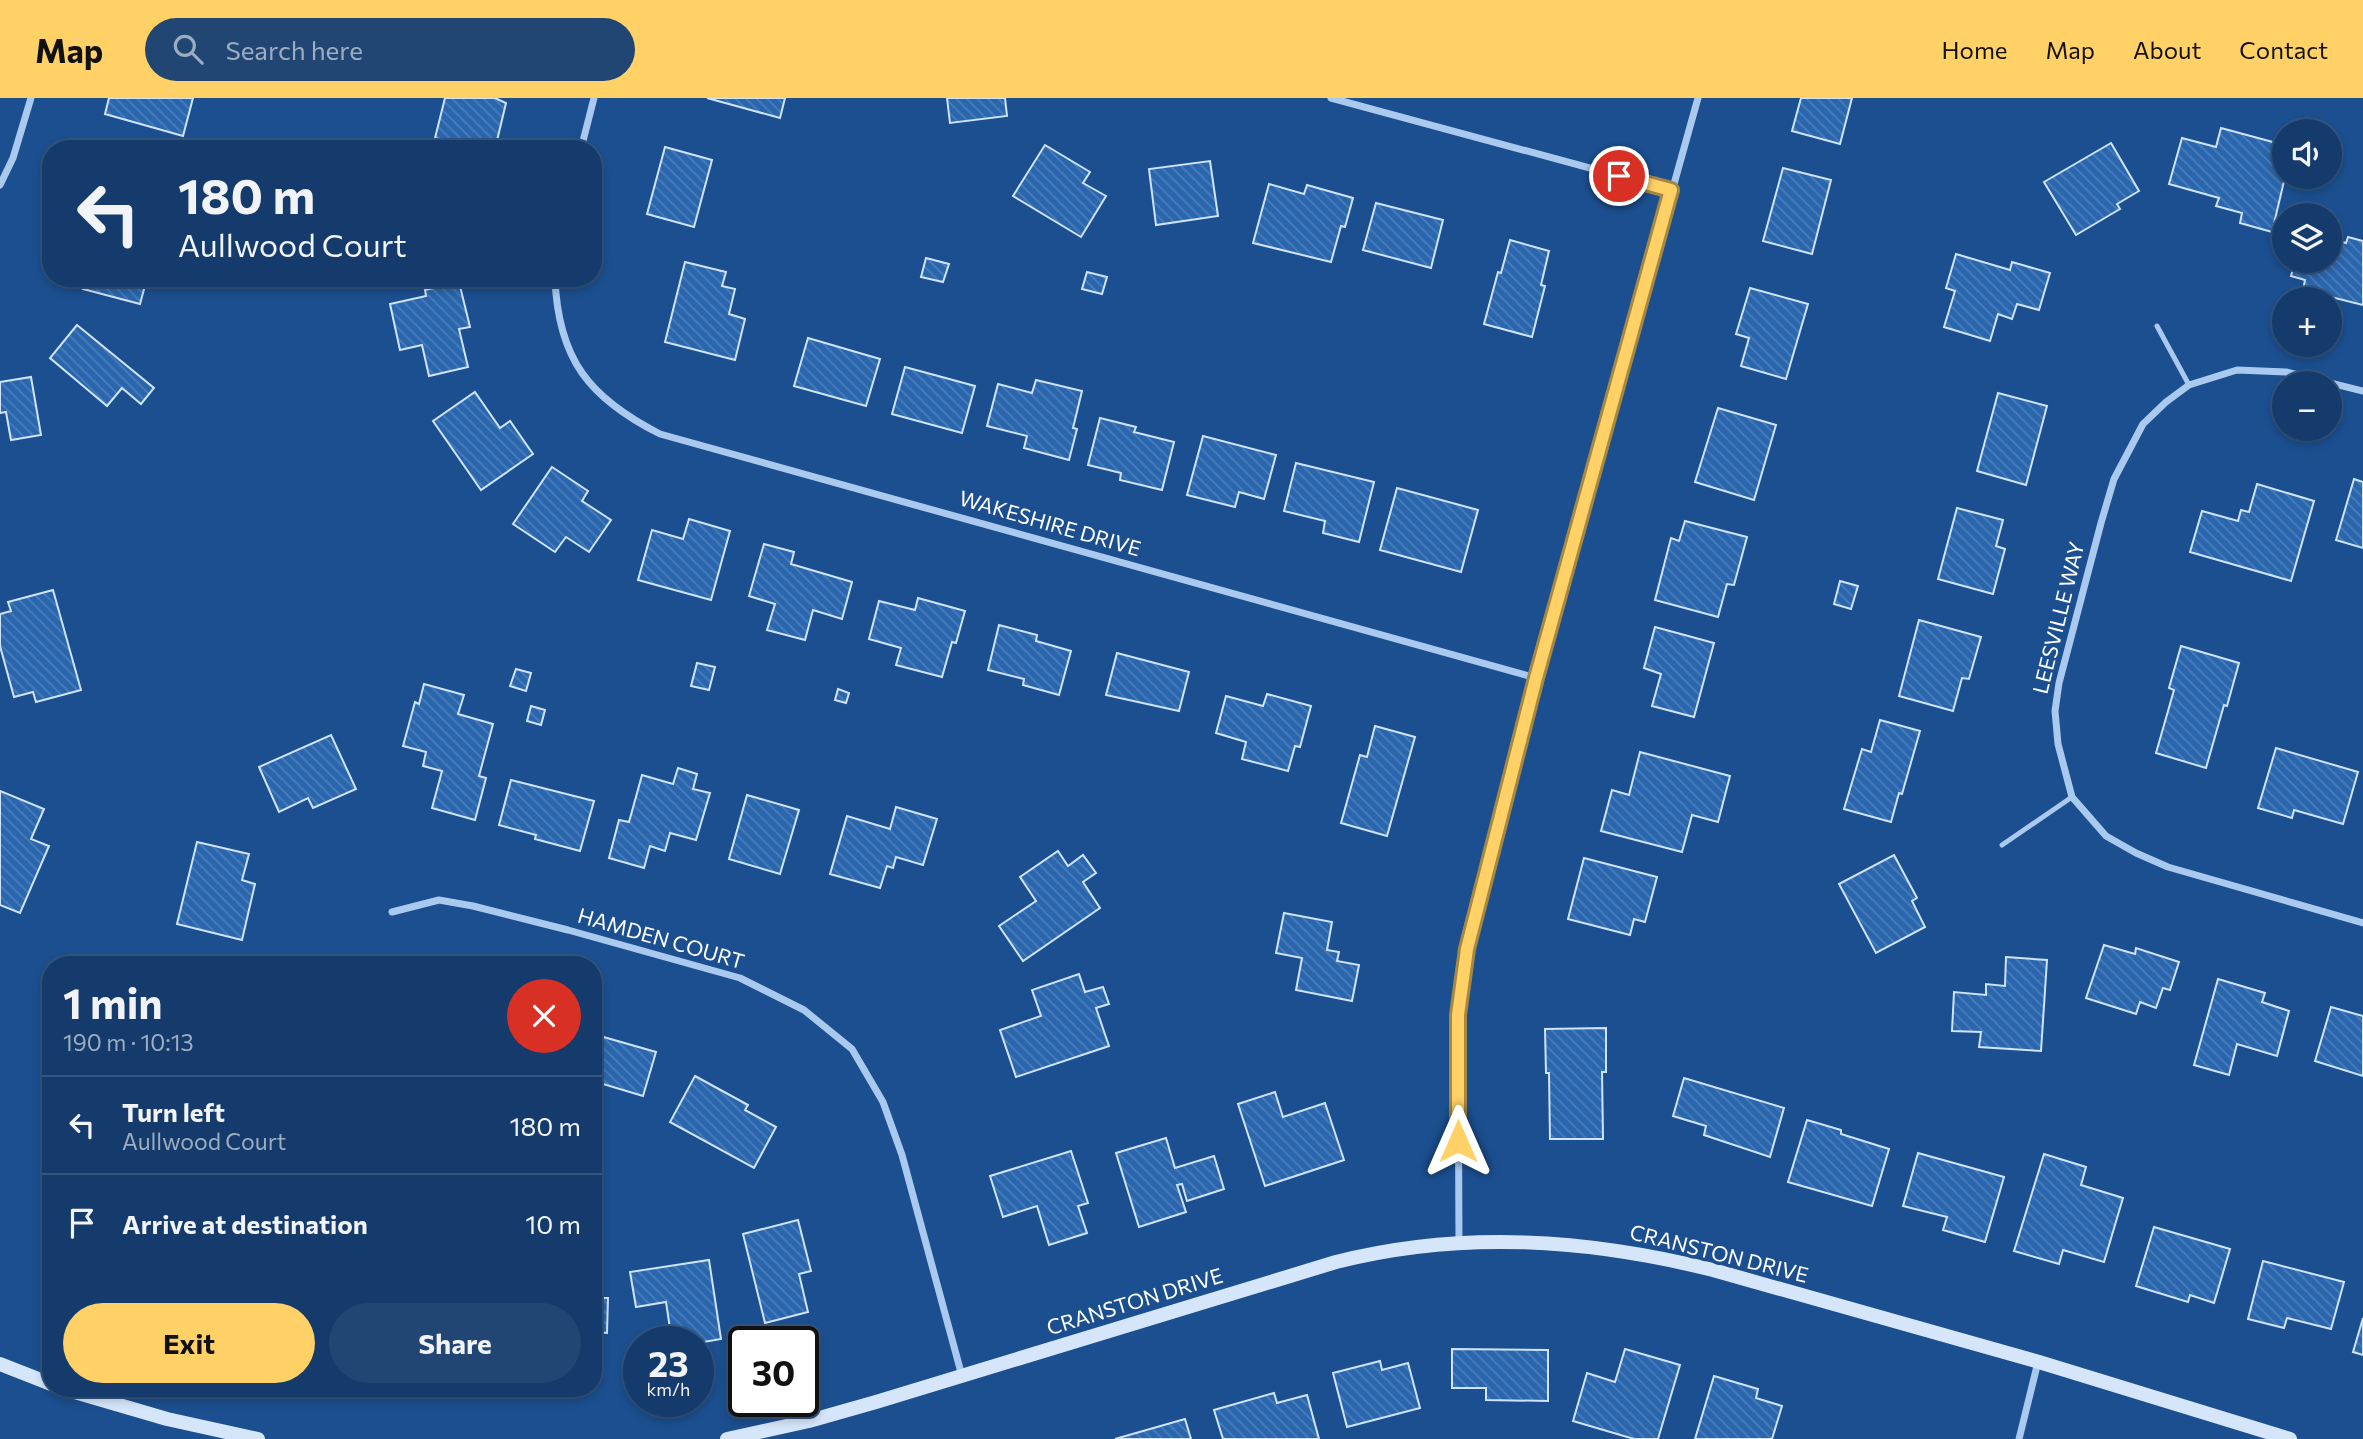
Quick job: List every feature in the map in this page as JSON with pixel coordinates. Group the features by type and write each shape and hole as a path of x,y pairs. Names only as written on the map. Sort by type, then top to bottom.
{"street":[{"path":"0,185 13,158 31,98"},
{"path":"583,140 594,98"},
{"path":"1331,98 1671,190"},
{"path":"1459,1242 1458,1015 1467,949 1536,678 1698,98"},
{"name":"WAKESHIRE DRIVE","path":"555,287 563,334 576,366 613,406 634,421 660,434 1536,678"},
{"name":"LEESVILLE WAY","path":"2363,391 2286,372 2237,369 2189,385 2143,424 2114,480 2059,683 2055,710 2058,744 2065,779 2072,797 2106,836 2168,867 2363,923"},
{"name":"HAMDEN COURT","path":"392,912 439,900 554,926 740,978 804,1010 814,1018 852,1049 883,1102 902,1155 962,1376"},
{"name":"CRANSTON DRIVE","path":"727,1439 809,1420 962,1376 1336,1262 1381,1251 1459,1242 1553,1242 1663,1258 2039,1362 2290,1439"},
{"path":"2019,1439 2039,1362"},
{"path":"0,1364 42,1380"},
{"path":"90,1397 228,1436 258,1439"}],"lane":[{"path":"2157,326 2189,385"},
{"path":"2002,845 2072,797"}],"building":[{"path":"109,98 193,98 183,136 105,114"},
{"path":"445,98 495,98 506,103 497,140 435,138"},
{"path":"707,98 785,98 780,118"},
{"path":"947,98 1005,98 1007,116 950,123"},
{"path":"1801,98 1852,98 1840,144 1792,131"},
{"path":"2221,128 2272,142 2272,189 2282,189 2279,203 2272,203 2272,232 2240,223 2242,213 2216,206 2219,198 2169,184 2182,138 2216,147"},
{"path":"2111,143 2139,191 2117,204 2120,209 2076,235 2044,182"},
{"path":"1045,145 1090,172 1083,183 1106,196 1081,237 1013,196"},
{"path":"665,147 712,160 694,227 647,214"},
{"path":"1210,161 1218,216 1156,225 1149,169"},
{"path":"1783,168 1831,180 1812,254 1763,241"},
{"path":"1269,184 1304,194 1307,185 1353,198 1345,227 1341,226 1331,262 1253,243"},
{"path":"1376,203 1443,220 1431,268 1363,250"},
{"path":"2348,237 2363,241 2363,305 2342,300 2342,287 2304,287 2305,280 2291,276 2292,273 2342,273 2342,242 2346,243"},
{"path":"1510,240 1549,251 1541,285 1545,286 1532,337 1484,324"},
{"path":"1956,254 2010,270 2012,262 2050,273 2039,310 2017,304 2012,319 1998,314 1990,341 1944,327 1955,291 1946,288"},
{"path":"926,258 949,264 943,282 921,277"},
{"path":"685,262 726,272 722,286 735,289 729,314 745,319 735,360 665,342"},
{"path":"1087,272 1107,277 1102,294 1082,289"},
{"path":"84,287 145,287 140,304"},
{"path":"460,287 470,327 459,329 468,367 429,376 422,345 400,350 390,304 426,296 425,290"},
{"path":"1750,288 1808,304 1786,379 1741,366 1749,338 1736,334"},
{"path":"77,325 154,388 141,404 122,388 107,406 50,358"},
{"path":"808,338 880,359 866,406 794,386"},
{"path":"905,367 975,386 962,433 892,414"},
{"path":"31,377 41,435 11,440 6,412 0,413 0,382"},
{"path":"1036,380 1082,391 1073,428 1077,429 1069,460 1024,448 1027,436 987,426 998,384 1032,393"},
{"path":"475,392 500,428 510,421 533,454 481,490 433,421"},
{"path":"1998,393 2047,406 2026,485 1977,471"},
{"path":"1718,408 1776,425 1754,500 1695,482"},
{"path":"1100,418 1136,427 1134,432 1174,442 1162,490 1120,480 1121,473 1088,465"},
{"path":"1203,436 1276,455 1264,499 1239,492 1235,507 1187,495"},
{"path":"1296,463 1374,482 1359,542 1323,533 1325,521 1284,511"},
{"path":"552,467 588,491 582,501 611,520 589,552 566,537 555,552 513,524"},
{"path":"2354,479 2363,482 2363,548 2336,540"},
{"path":"2257,484 2314,501 2291,581 2190,552 2202,511 2238,521 2241,510 2249,512"},
{"path":"1397,488 1478,510 1461,572 1380,550"},
{"path":"1957,508 2003,520 1996,546 2005,549 1993,594 1938,579"},
{"path":"689,519 730,531 711,600 638,580 652,530 683,539"},
{"path":"1685,521 1747,537 1734,585 1727,584 1718,617 1655,600 1671,538 1679,541"},
{"path":"764,544 794,552 791,564 852,582 842,619 813,610 805,640 767,630 775,604 749,596"},
{"path":"1840,581 1858,586 1851,609 1834,604"},
{"path":"53,590 81,690 36,702 33,692 14,697 0,646 0,614 11,611 8,602"},
{"path":"918,598 965,611 942,677 896,665 901,648 869,639 879,601 915,610"},
{"path":"1919,620 1981,637 1969,679 1962,678 1953,711 1899,696"},
{"path":"999,625 1037,635 1036,641 1071,651 1059,695 1023,685 1024,679 988,670"},
{"path":"1655,627 1714,643 1694,717 1652,706 1661,674 1644,668"},
{"path":"2181,646 2239,663 2206,768 2156,753 2174,690 2169,688"},
{"path":"1117,653 1189,672 1179,711 1106,695"},
{"path":"697,663 715,667 709,690 691,686"},
{"path":"516,669 531,673 526,691 510,686"},
{"path":"424,684 464,695 458,714 493,724 479,776 486,778 475,820 432,808 442,771 423,766 426,752 403,746 415,702 419,704"},
{"path":"838,689 849,693 846,703 835,700"},
{"path":"1267,694 1311,706 1300,747 1295,746 1288,771 1242,759 1246,742 1216,733 1226,696 1263,706"},
{"path":"531,706 545,710 541,725 527,721"},
{"path":"1880,720 1920,731 1891,822 1844,809 1862,749 1871,752"},
{"path":"1375,726 1415,737 1387,836 1341,823 1360,755 1367,757"},
{"path":"331,735 356,789 313,808 308,798 279,812 259,767"},
{"path":"2276,748 2358,772 2343,824 2294,810 2292,818 2258,808"},
{"path":"1640,752 1730,776 1718,822 1692,815 1682,852 1601,831 1612,790 1629,795"},
{"path":"678,768 697,774 693,789 710,793 696,840 670,833 665,851 650,846 644,868 609,858 619,820 629,822 642,775 673,784"},
{"path":"511,780 594,801 580,851 535,839 536,835 499,825"},
{"path":"0,791 44,809 31,839 49,846 20,913 0,905"},
{"path":"747,795 799,810 780,874 729,859"},
{"path":"896,807 937,819 923,865 896,857 893,868 887,866 880,888 830,874 847,816 890,829"},
{"path":"197,842 249,854 242,880 255,884 242,940 177,924"},
{"path":"1058,851 1068,866 1083,855 1096,873 1083,882 1100,908 1023,961 999,926 1036,901 1020,877"},
{"path":"1894,855 1917,898 1912,901 1925,927 1876,953 1839,884"},
{"path":"1584,858 1657,877 1645,922 1634,919 1630,935 1568,919"},
{"path":"1284,913 1332,922 1327,950 1339,952 1337,961 1359,965 1352,1001 1296,990 1302,958 1276,953"},
{"path":"2104,945 2135,954 2136,948 2179,962 2170,990 2163,988 2156,1008 2140,1002 2136,1014 2086,998"},
{"path":"2006,957 2047,960 2041,1051 1979,1047 1981,1032 1952,1031 1954,992 1986,995 1986,984 2005,986"},
{"path":"1079,974 1085,992 1103,987 1109,1004 1096,1008 1109,1046 1016,1077 1000,1030 1041,1016 1032,990"},
{"path":"2218,979 2265,993 2262,1002 2289,1011 2277,1056 2237,1044 2229,1075 2194,1065"},
{"path":"2331,1007 2363,1016 2363,1076 2315,1061"},
{"path":"1606,1028 1606,1072 1602,1072 1603,1139 1550,1139 1545,1029"},
{"path":"602,1037 656,1052 643,1096 602,1084"},
{"path":"695,1076 748,1105 745,1110 776,1127 754,1168 670,1122"},
{"path":"1684,1078 1784,1108 1770,1157 1704,1135 1706,1126 1673,1116"},
{"path":"1275,1092 1283,1117 1325,1103 1344,1160 1265,1186 1238,1104"},
{"path":"1807,1120 1889,1149 1872,1206 1788,1182"},
{"path":"1166,1138 1175,1168 1214,1156 1224,1189 1187,1201 1182,1184 1177,1185 1186,1212 1139,1227 1116,1153"},
{"path":"1071,1151 1088,1203 1078,1206 1087,1233 1049,1245 1037,1206 1003,1217 990,1176"},
{"path":"1918,1153 2004,1177 1985,1242 1943,1230 1947,1217 1903,1206"},
{"path":"2044,1154 2086,1167 2081,1185 2123,1198 2104,1262 2063,1250 2059,1264 2014,1251"},
{"path":"798,1220 811,1271 799,1274 808,1312 765,1323 743,1234"},
{"path":"2154,1227 2230,1249 2214,1303 2190,1295 2188,1302 2136,1286"},
{"path":"709,1260 721,1339 714,1340 714,1326 670,1326 666,1302 636,1307 630,1272"},
{"path":"2263,1261 2344,1282 2331,1329 2287,1318 2284,1328 2248,1319"},
{"path":"602,1298 608,1298 607,1333 602,1333"},
{"path":"2363,1318 2363,1355 2353,1352"},
{"path":"1452,1349 1548,1350 1548,1401 1486,1400 1486,1388 1452,1388"},
{"path":"1625,1349 1680,1365 1658,1439 1634,1439 1573,1421 1587,1373 1615,1382"},
{"path":"1380,1361 1382,1370 1408,1363 1420,1408 1347,1427 1333,1373"},
{"path":"1714,1376 1758,1389 1756,1398 1782,1406 1772,1439 1695,1439"},
{"path":"1274,1393 1277,1403 1307,1395 1319,1439 1223,1439 1214,1410"},
{"path":"1185,1419 1191,1439 1115,1439"}],"route":[{"path":"1458,1141 1458,1015 1467,949 1536,678 1671,190 1619,176"}]}
